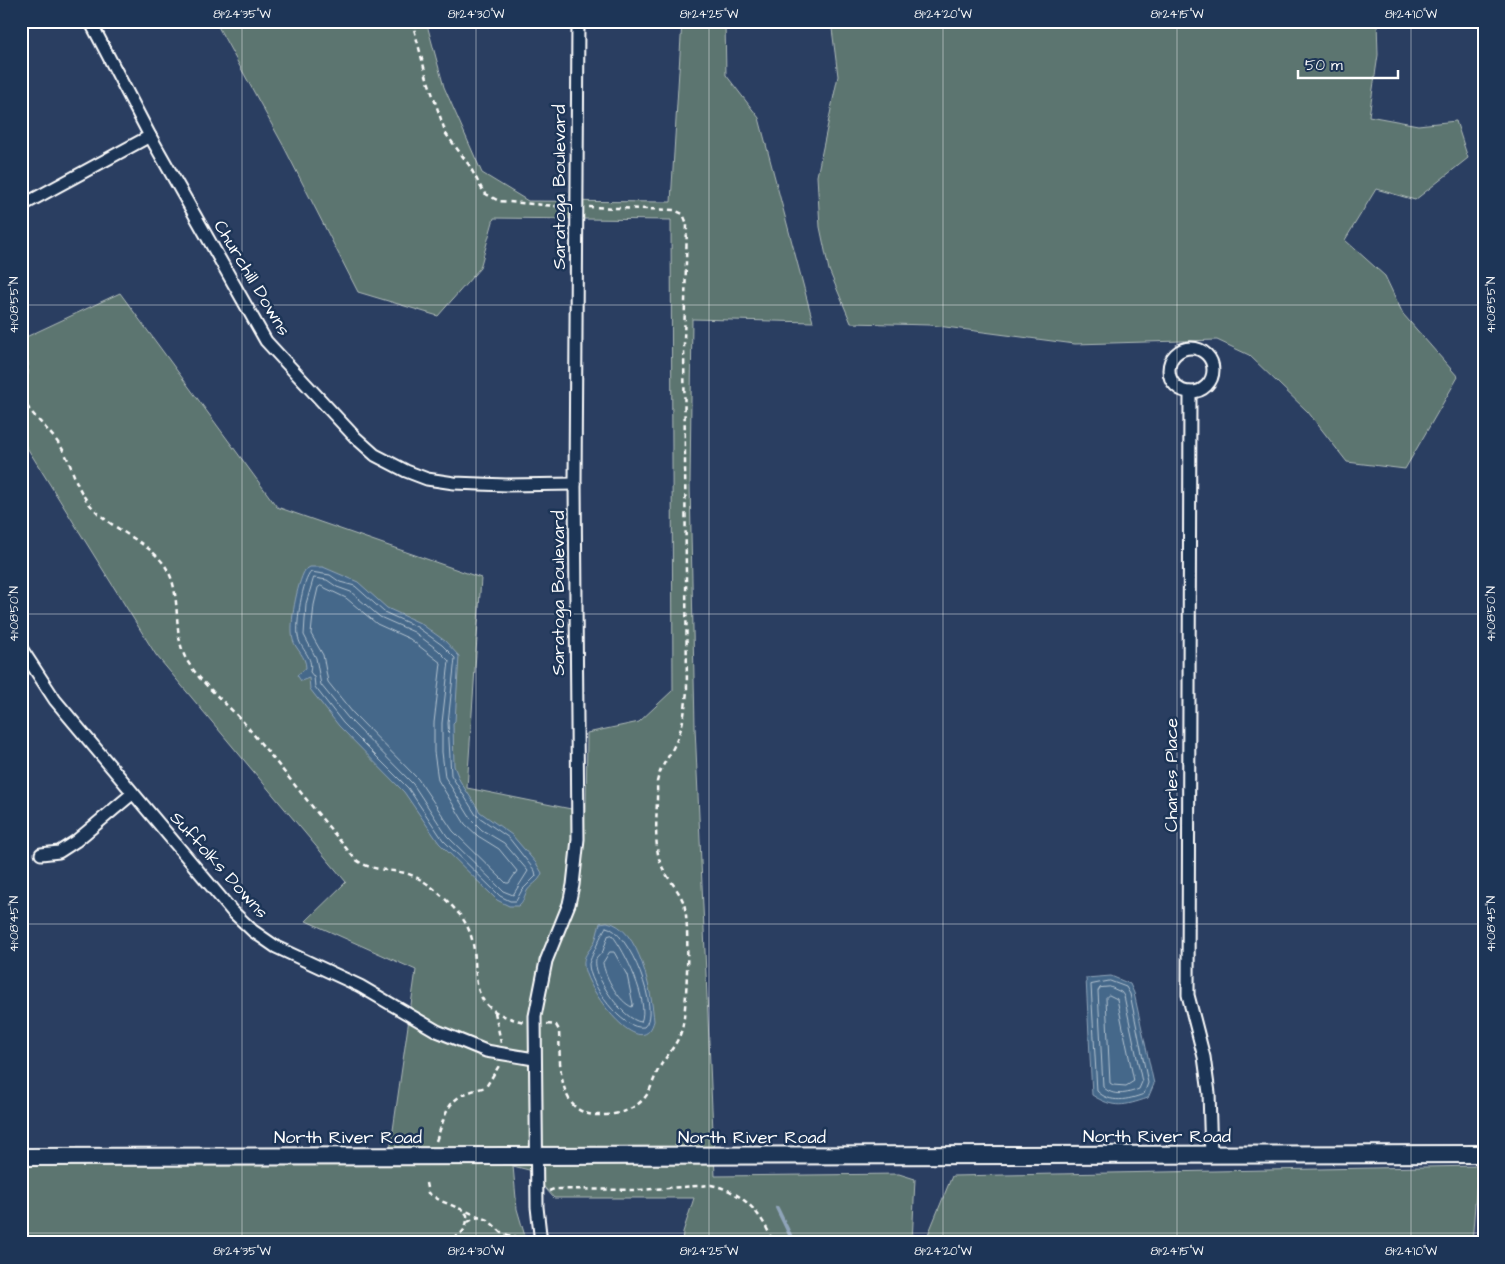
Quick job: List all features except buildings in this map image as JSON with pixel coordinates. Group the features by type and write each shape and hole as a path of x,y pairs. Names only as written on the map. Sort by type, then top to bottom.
{"street":[{"name":"Churchill Downs","path":"90,21 150,136 266,341 355,437 375,455 406,471 427,479 454,483 506,485 575,484"},
{"name":"Saratoga Boulevard","path":"541,1241 537,1197 534,1024 539,989 546,961 568,904 577,866 575,484 578,21"},
{"path":"21,206 150,136"},
{"name":"Charles Place","path":"1190,392 1188,995 1204,1057 1209,1093 1211,1156"},
{"name":"Suffolks Downs","path":"21,648 55,700 132,794 232,911 264,939 289,954 360,986 464,1044 534,1060"},
{"path":"41,854 59,852 76,842 132,794"},
{"name":"North River Road","path":"21,1157 1484,1154"}],"path":[{"path":"412,21 426,75 446,134 469,165 484,193 499,201 515,204 674,210 683,214 687,224 684,352 687,691 680,730 674,748 661,767 657,782 658,853 661,866 680,896 685,912 686,995 682,1030 659,1067 648,1092 640,1102 627,1111 614,1114 589,1114 576,1108 568,1098 564,1088 559,1030 556,1025 534,1024 495,1012"},
{"path":"21,344 29,359 25,399 28,408 64,452 77,486 94,509 121,532 158,558 166,568 172,579 180,639 185,656 198,675 244,723 355,859 364,866 414,876 439,894 460,915 469,929 475,962 477,992 495,1012 504,1054 492,1080 486,1087 464,1093 449,1106 445,1112 436,1141"},
{"path":"426,1183 428,1193 441,1201 483,1217 502,1233 520,1239 541,1241"},
{"path":"537,1197 554,1189 640,1190 712,1185 732,1192 747,1201 769,1233 773,1243"},
{"path":"436,1243 460,1236 468,1222 467,1214 463,1210"},
{"path":"468,1222 475,1218 483,1217"}],"shaded area":[{"path":"1478,1166 1484,1166 1484,1243 1472,1243"}],"green space":[{"path":"215,21 426,21 444,87 482,173 528,201 671,202 682,21 742,21 725,23 726,75 759,118 813,322 692,319 690,483 695,727 715,1176 899,1174 915,1179 912,1243 682,1243 683,1232 694,1198 554,1198 529,1170 513,1166 517,1209 527,1243 21,1243 21,1165 388,1165 416,970 306,921 346,882 156,655 21,438 21,332 26,337 120,293 277,507 481,578 467,788 586,812 587,733 639,722 673,690 671,220 494,218 480,268 438,316 358,292 283,145"},
{"path":"831,21 1377,21 1378,55 1369,116 1418,125 1456,121 1468,158 1415,200 1376,189 1345,240 1385,276 1403,314 1458,377 1405,469 1347,462 1308,412 1249,355 1217,340 1075,344 930,325 851,323 829,270 820,227 817,176 838,76"},
{"path":"1478,1166 1472,1243 929,1243 927,1237 952,1176"}],"water":[{"path":"310,567 323,567 358,582 387,608 420,623 445,641 459,656 455,721 453,723 454,766 460,781 480,812 512,835 542,873 518,906 509,906 497,900 439,843 404,792 339,726 310,689 309,678 301,681 297,675 306,668 306,664 294,644 292,633 297,594 305,570"},
{"path":"607,922 618,927 628,936 636,948 642,963 647,979 654,1021 648,1032 638,1034 627,1029 615,1018 603,1004 587,976 584,966 585,957 594,942 600,923"},
{"path":"1111,976 1130,984 1134,993 1154,1084 1148,1098 1119,1105 1092,1095 1086,978"}],"waterway":[{"path":"777,1208 792,1239 797,1243"}]}
